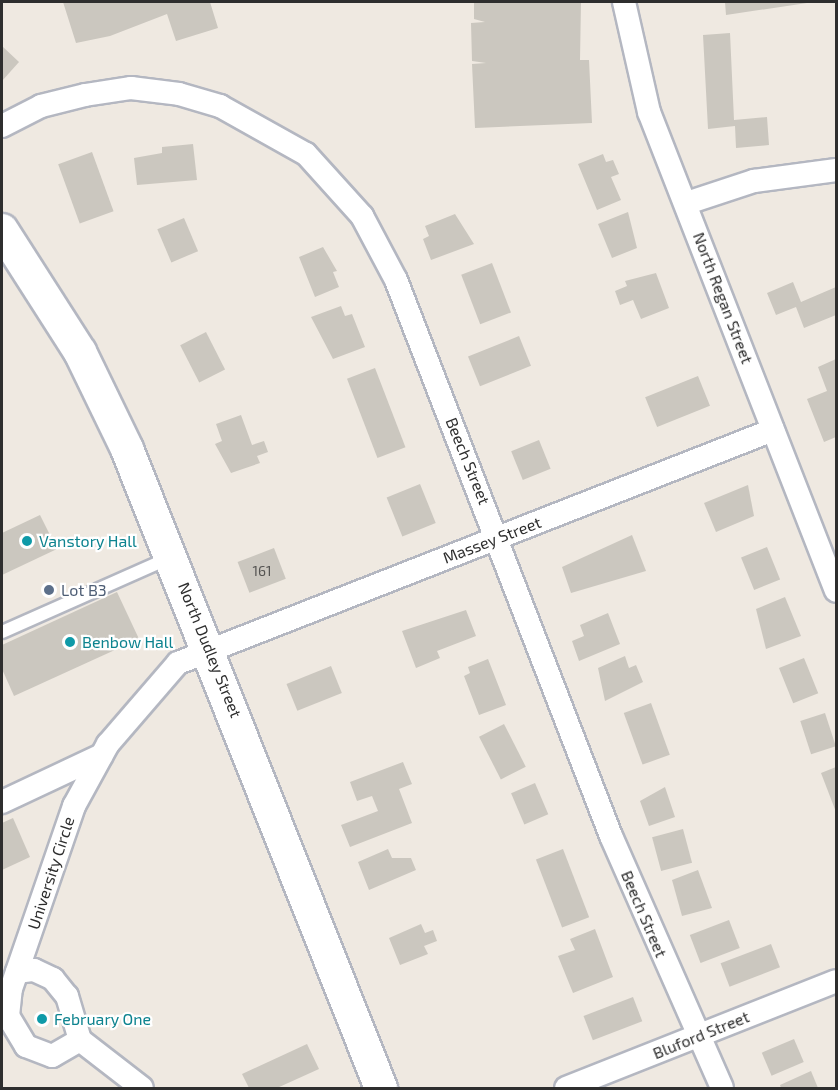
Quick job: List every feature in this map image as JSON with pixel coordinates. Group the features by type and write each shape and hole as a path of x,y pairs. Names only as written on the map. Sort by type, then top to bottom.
{"street":[{"name":"North Regan Street","path":"624,2 641,86 837,591"},
{"name":"Beech Street","path":"2,126 40,106 131,88 220,106 306,154 362,216 391,270 498,538 611,836 722,1089"},
{"path":"687,203 754,181 837,170"},
{"name":"North Dudley Street","path":"2,230 80,352 173,556 381,1089"},
{"name":"Massey Street","path":"211,651 773,430"},
{"name":"University Circle","path":"80,1040 52,1056 26,1046 8,1016 17,972 62,833 102,755 165,676 178,663 211,651"},
{"path":"2,802 102,755"},
{"path":"17,972 34,970 53,979 67,996 80,1040 142,1089"},
{"name":"Bluford Street","path":"566,1089 837,981"}],"lane":[{"path":"2,632 173,556"}],"building":[{"path":"63,2 210,2 218,28 176,41 167,14 110,36 76,43"},
{"path":"474,2 581,2 580,60 589,60 592,123 475,128 472,64 486,63 472,61 471,23 485,22 474,19"},
{"path":"725,2 807,2 807,3 726,15"},
{"path":"730,33 734,120 767,117 769,145 736,148 735,126 708,129 703,35"},
{"path":"2,46 19,62 2,81"},
{"path":"193,144 197,180 137,185 134,158 162,153 162,147"},
{"path":"92,152 114,211 80,224 58,164"},
{"path":"603,154 606,162 613,160 619,174 611,177 621,200 597,210 578,164"},
{"path":"628,212 637,248 612,258 598,224"},
{"path":"455,214 474,244 431,260 423,239 429,236 425,226"},
{"path":"184,218 198,251 171,262 157,229"},
{"path":"323,247 337,271 333,272 339,287 315,297 299,257"},
{"path":"492,263 511,312 480,324 461,275"},
{"path":"656,273 669,308 641,319 633,300 620,305 615,291 627,286 625,281"},
{"path":"793,282 801,302 836,287 836,315 804,328 796,307 776,315 767,293"},
{"path":"341,306 345,316 352,314 365,347 333,359 311,317"},
{"path":"206,332 225,369 199,383 180,345"},
{"path":"519,336 531,366 480,386 468,357"},
{"path":"836,359 836,437 824,442 807,399 827,391 818,367"},
{"path":"375,368 405,447 377,458 347,379"},
{"path":"698,376 710,406 657,427 645,397"},
{"path":"241,415 252,445 264,441 268,452 257,456 260,463 231,473 215,444 222,441 216,424"},
{"path":"539,440 551,469 523,480 511,451"},
{"path":"420,484 436,523 402,536 387,497"},
{"path":"748,485 754,516 716,532 704,503"},
{"name":"Vanstory Hall","path":"40,515 57,549 2,575 2,533"},
{"path":"632,535 646,571 571,593 562,567"},
{"path":"767,547 780,579 754,590 741,557"},
{"path":"274,548 286,579 249,593 238,562"},
{"name":"Benbow Hall","path":"117,592 139,639 14,696 2,669 2,645"},
{"path":"785,597 801,636 766,649 756,609"},
{"path":"466,610 476,636 437,651 440,658 416,668 402,631"},
{"path":"608,613 620,644 579,661 572,641 584,636 580,625"},
{"path":"625,656 629,668 636,665 643,682 605,701 598,668"},
{"path":"804,658 818,693 793,703 779,668"},
{"path":"488,659 506,705 479,715 464,676 470,673 468,667"},
{"path":"331,666 342,693 297,711 286,684"},
{"path":"651,703 670,755 643,765 624,713"},
{"path":"825,713 836,746 811,754 800,721"},
{"path":"504,724 526,767 501,779 479,737"},
{"path":"403,762 412,784 399,789 412,823 350,847 341,825 378,811 372,796 357,801 350,782"},
{"path":"836,767 836,812 821,773"},
{"path":"535,783 548,814 524,824 511,793"},
{"path":"665,787 675,817 649,826 640,801"},
{"path":"13,818 30,857 2,870 2,823"},
{"path":"683,829 692,863 661,871 652,837"},
{"path":"388,849 392,858 411,858 416,870 369,890 358,862"},
{"path":"563,849 589,917 562,928 536,859"},
{"path":"698,870 712,908 682,916 672,880"},
{"path":"729,920 740,948 701,963 690,935"},
{"path":"421,924 425,933 433,930 437,941 424,946 428,954 400,965 389,938"},
{"path":"595,929 613,977 573,993 558,956 575,950 570,939"},
{"path":"771,944 780,967 730,987 721,963"},
{"path":"633,997 642,1021 593,1040 584,1016"},
{"path":"794,1039 804,1062 772,1076 762,1053"},
{"path":"307,1044 319,1069 277,1088 249,1088 242,1074"},
{"path":"811,1071 818,1088 781,1088 780,1085"}],"place":[{"name":"Vanstory Hall","path":"27,541"},
{"name":"Lot B3","path":"49,590"},
{"name":"Benbow Hall","path":"70,642"},
{"name":"February One","path":"42,1019"}]}
